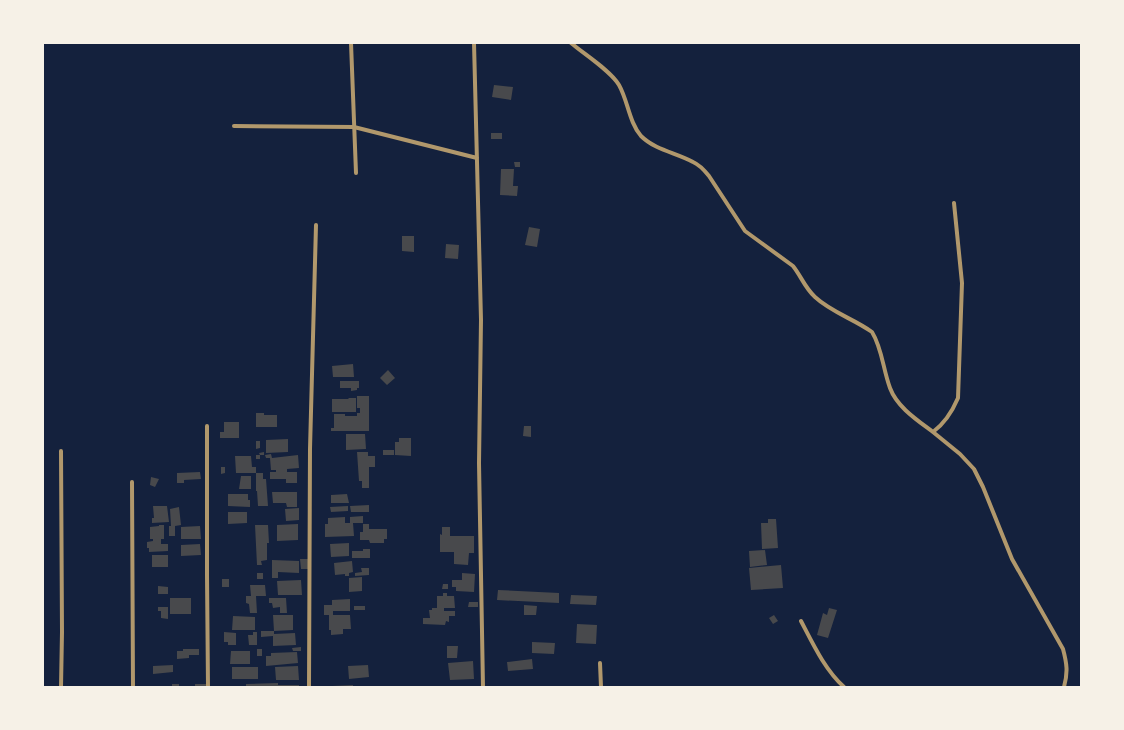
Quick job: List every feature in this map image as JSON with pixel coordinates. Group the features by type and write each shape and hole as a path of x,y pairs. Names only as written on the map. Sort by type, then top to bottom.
{"street":[{"path":"351,43 356,173"},
{"path":"474,43 481,320 480,463 483,687"},
{"path":"571,43 611,75 619,85 634,126 641,135 650,143 694,162 702,168 709,176 745,231 793,266 816,299 872,332 876,339 890,389 899,403 913,417 960,454 974,469 1012,559 1063,649 1067,666 1064,687"},
{"path":"234,126 354,127 476,158"},
{"path":"933,432 942,424 952,411 958,398 962,283 954,203"},
{"path":"308,687 310,449 316,225"},
{"path":"207,426 208,687"},
{"path":"60,687 62,632 61,451"},
{"path":"132,482 133,687"},
{"path":"801,621 824,662 837,681 844,687"},
{"path":"600,663 601,687"}],"building":[{"path":"494,85 513,87 511,100 492,97"},
{"path":"491,133 502,133 502,139 491,139"},
{"path":"514,162 520,162 520,167 515,167"},
{"path":"501,169 514,169 513,186 518,186 517,196 500,195"},
{"path":"529,227 540,229 537,247 525,245"},
{"path":"402,236 414,236 414,252 402,251"},
{"path":"446,244 459,245 458,259 445,258"},
{"path":"353,364 354,377 333,377 332,366"},
{"path":"388,370 395,378 387,385 380,378"},
{"path":"340,381 359,381 359,388 351,391 351,388 340,388"},
{"path":"357,396 369,396 369,431 331,431 331,428 334,428 334,414 357,416 357,413 360,413 360,408 357,408"},
{"path":"356,398 356,412 332,412 332,399"},
{"path":"256,413 264,413 264,415 277,415 277,427 256,427"},
{"path":"224,422 239,422 239,438 220,438 220,432 224,432"},
{"path":"524,426 531,426 531,437 523,436"},
{"path":"346,434 365,434 366,449 346,450"},
{"path":"399,438 411,438 411,456 395,455 395,442 399,442"},
{"path":"288,439 288,452 266,453 266,440"},
{"path":"256,441 260,441 260,448 256,449"},
{"path":"383,450 394,450 394,455 383,455"},
{"path":"264,452 264,455 260,455 259,453"},
{"path":"357,452 368,452 368,456 375,456 375,467 369,467 369,488 362,488 362,481 359,481"},
{"path":"271,454 272,458 298,455 299,468 287,469 287,472 297,472 297,483 286,483 286,479 270,479 270,472 276,472 276,470 271,470 270,458 266,458 265,455"},
{"path":"256,455 260,455 260,459 256,459"},
{"path":"235,456 251,456 252,467 256,467 256,473 236,473"},
{"path":"221,467 225,467 225,473 221,474"},
{"path":"200,472 201,479 184,480 184,483 177,483 177,473"},
{"path":"256,473 263,473 263,479 266,479 268,506 258,506"},
{"path":"241,476 251,476 251,489 239,489"},
{"path":"151,477 159,479 155,487 150,485"},
{"path":"272,492 297,492 297,507 287,507 286,503 273,503"},
{"path":"228,494 248,494 250,507 228,506"},
{"path":"347,494 349,503 331,503 331,495"},
{"path":"369,505 369,512 351,512 350,506"},
{"path":"153,506 167,506 169,522 152,523 152,518 154,518"},
{"path":"348,506 348,511 331,512 330,507"},
{"path":"179,507 181,525 175,526 175,536 169,536 169,526 171,526 170,509"},
{"path":"299,508 299,520 286,521 285,509"},
{"path":"228,512 247,512 247,523 228,524"},
{"path":"363,516 363,523 353,523 354,536 325,537 325,524 328,524 328,518 345,517 345,523 350,523 350,517"},
{"path":"768,519 776,519 778,548 762,549 761,523 768,523"},
{"path":"298,524 298,540 277,541 277,525"},
{"path":"363,524 369,524 369,529 387,529 387,539 384,539 384,543 370,543 369,540 360,540 360,532 363,532"},
{"path":"164,525 164,539 161,539 161,544 168,544 168,551 149,552 147,542 153,541 153,539 150,539 150,527"},
{"path":"255,525 268,525 269,543 267,543 267,560 261,561 262,565 257,565"},
{"path":"200,526 201,539 181,539 181,527"},
{"path":"442,527 450,527 450,536 474,536 474,553 469,553 468,565 454,564 454,552 440,552 440,534 442,535"},
{"path":"349,543 349,556 331,557 330,544"},
{"path":"200,544 201,555 181,556 181,545"},
{"path":"363,549 370,549 370,558 352,558 352,551 363,551"},
{"path":"765,550 767,565 750,567 749,551"},
{"path":"152,555 168,555 168,567 152,567"},
{"path":"300,559 308,559 308,569 301,569"},
{"path":"272,560 299,561 299,573 278,572 278,578 272,578"},
{"path":"352,561 353,572 349,573 349,576 345,576 345,574 335,575 334,563"},
{"path":"781,565 783,588 751,590 749,568"},
{"path":"361,568 369,568 369,575 355,576 355,573 362,572"},
{"path":"257,573 263,573 263,579 257,579"},
{"path":"462,573 475,574 474,592 456,591 456,587 452,587 452,580 462,580"},
{"path":"362,577 362,591 349,592 349,578"},
{"path":"222,579 229,579 229,587 222,587"},
{"path":"301,580 302,595 278,595 277,581"},
{"path":"443,584 448,584 448,589 442,589"},
{"path":"250,585 265,585 266,596 256,596 257,613 250,613 249,604 246,603 246,596 251,596"},
{"path":"158,586 168,587 168,594 158,594"},
{"path":"498,590 559,593 559,603 497,600"},
{"path":"443,593 447,593 447,596 454,596 455,608 444,608 444,611 455,611 455,616 449,616 449,622 446,621 445,625 423,624 423,618 430,618 429,610 432,610 432,608 437,608 437,596 443,596"},
{"path":"571,595 597,596 596,605 570,604"},
{"path":"170,598 191,598 191,614 170,614"},
{"path":"269,598 286,598 287,613 280,613 280,607 273,608 272,603 269,603"},
{"path":"350,599 350,611 333,611 333,615 350,615 351,629 343,629 343,634 331,635 331,630 329,630 329,615 324,615 324,605 332,605 332,600"},
{"path":"469,602 478,602 478,607 468,607"},
{"path":"524,605 537,606 536,615 524,615"},
{"path":"354,606 365,606 365,610 354,610"},
{"path":"158,607 168,607 168,619 161,618 161,611 158,611"},
{"path":"829,608 837,610 828,638 817,635 823,613 827,615"},
{"path":"273,615 293,615 293,630 274,631"},
{"path":"774,615 778,621 773,624 769,618"},
{"path":"233,616 255,617 255,630 232,630"},
{"path":"577,624 597,625 596,644 576,643"},
{"path":"261,631 274,631 274,634 295,633 296,645 273,646 273,636 261,637"},
{"path":"224,632 236,633 236,645 228,645 228,642 224,642"},
{"path":"253,632 257,632 257,645 249,645 248,635 253,635"},
{"path":"532,642 555,643 554,654 532,653"},
{"path":"447,646 458,646 457,658 447,658"},
{"path":"301,647 301,651 293,651 292,648"},
{"path":"183,649 199,649 199,655 189,655 189,658 177,659 177,651 183,651"},
{"path":"257,649 262,649 262,656 257,656"},
{"path":"231,651 250,651 250,664 230,664"},
{"path":"297,652 298,663 266,666 266,656 271,656 271,653"},
{"path":"532,659 533,669 508,671 507,662"},
{"path":"473,661 474,679 450,680 448,663"},
{"path":"173,665 173,672 153,674 153,666"},
{"path":"368,665 369,677 349,679 348,666"},
{"path":"298,666 299,680 276,680 275,667"},
{"path":"232,667 258,667 258,679 232,679"},
{"path":"278,683 278,685 299,685 299,687 246,687 246,684"},
{"path":"172,684 179,684 179,687 172,687"},
{"path":"195,684 207,684 207,687 195,687"},
{"path":"353,685 353,687 332,687 332,686"}]}
